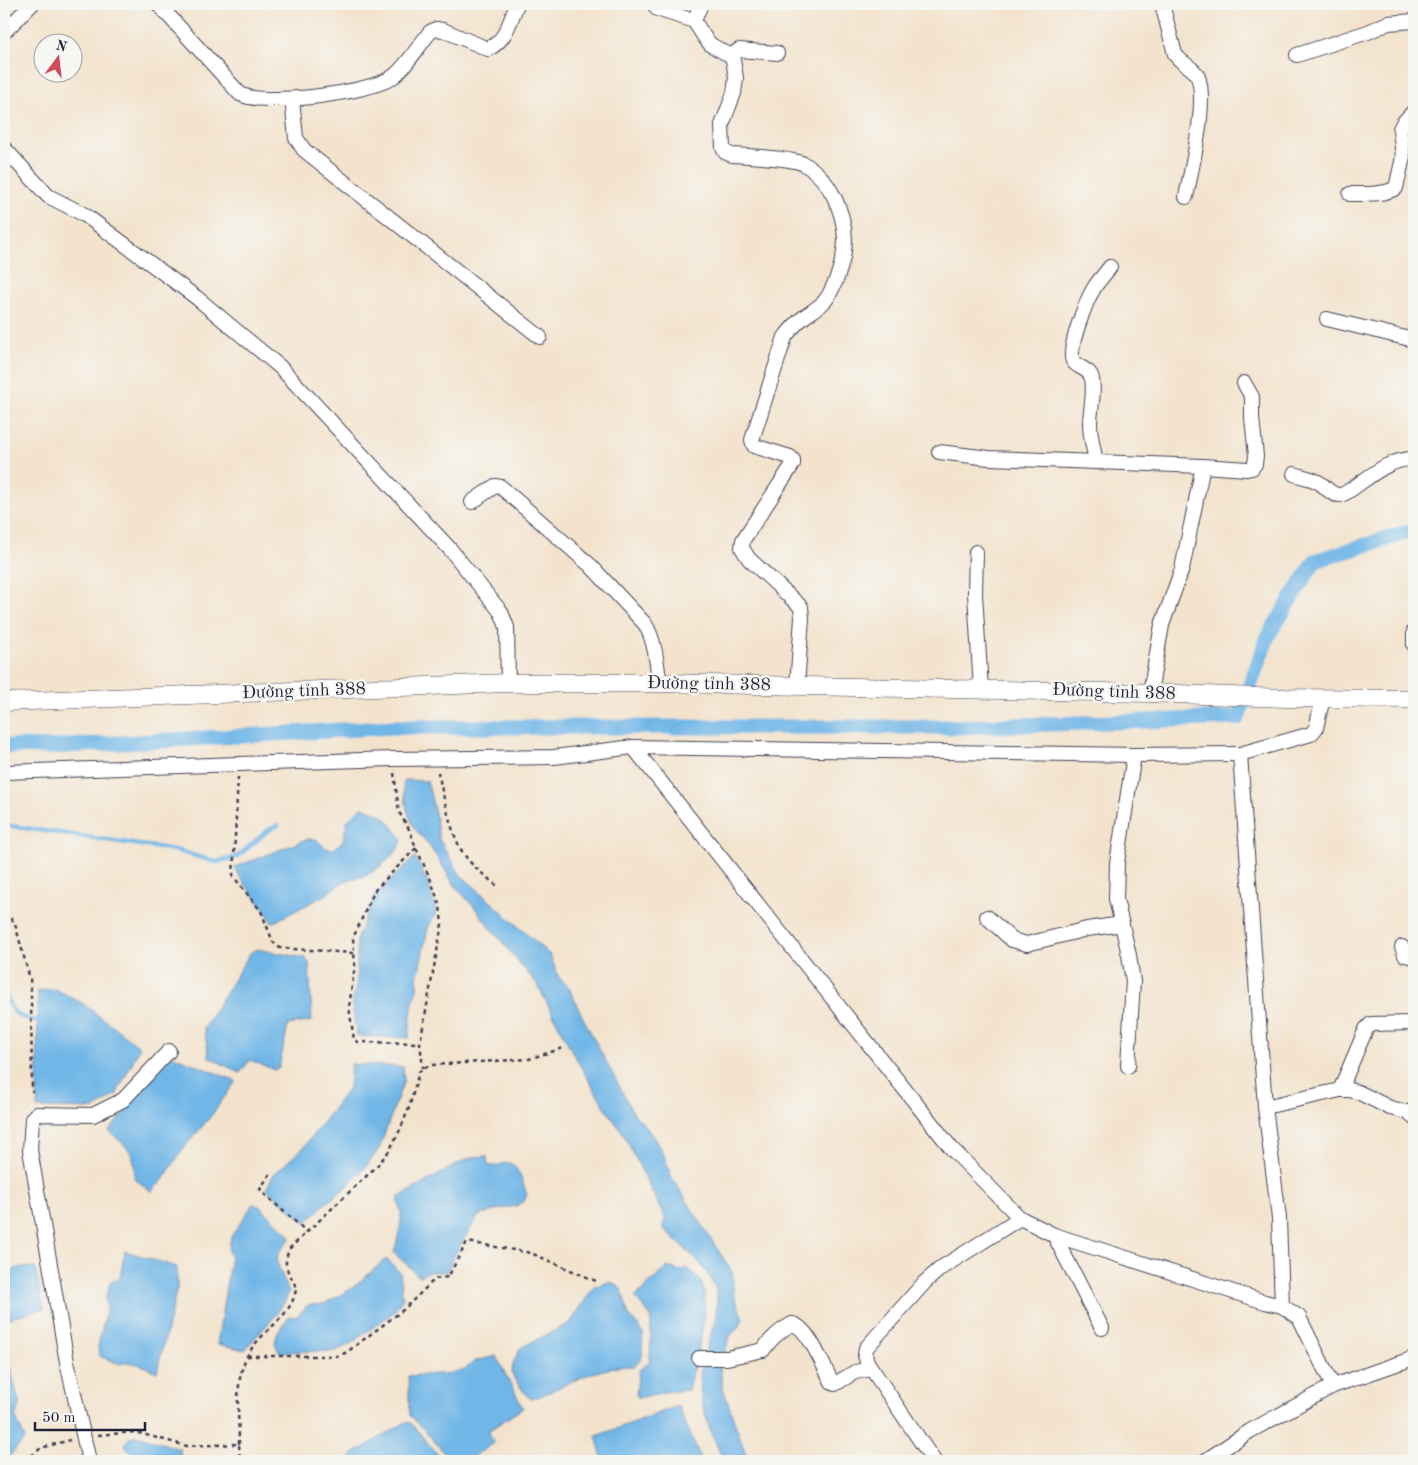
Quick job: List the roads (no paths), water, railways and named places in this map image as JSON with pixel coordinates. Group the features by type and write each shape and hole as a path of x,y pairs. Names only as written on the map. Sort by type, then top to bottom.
{"main road":[{"name":"Đường tỉnh 388","path":"4,702 508,683 660,683 1150,693 1286,698 1414,699"}],"street":[{"path":"4,32 32,4"},
{"path":"158,4 240,94 250,98 292,99 377,85 387,81 395,76 430,32 436,29 443,30 488,49 497,45 505,35 517,4"},
{"path":"654,4 657,9 694,22 712,45 731,56 733,60 736,78 734,92 722,125 722,148 725,152 732,155 803,163 814,170 831,192 840,211 845,239 839,270 827,298 794,326 786,337 752,440 754,446 790,457 793,460 793,464 743,540 742,548 749,559 801,607 802,618 797,686"},
{"path":"694,22 701,4"},
{"path":"1162,4 1175,54 1196,74 1200,86 1198,135 1186,197"},
{"path":"1297,56 1368,32 1388,23 1414,21"},
{"path":"731,56 739,50 777,53"},
{"path":"292,99 296,138 304,150 540,338"},
{"path":"1350,194 1379,192 1396,188 1402,157 1400,129 1414,111"},
{"path":"4,148 12,159 48,196 85,215 197,298 280,367 450,549 501,612 507,627 508,683"},
{"path":"1096,462 1090,425 1092,378 1087,371 1076,364 1072,358 1072,353 1076,332 1088,300 1094,287 1110,267"},
{"path":"1327,319 1414,340"},
{"path":"939,452 989,458 1252,468 1255,464 1256,456 1252,397 1244,382"},
{"path":"1294,474 1320,483 1333,493 1339,495 1346,493 1392,463 1414,459"},
{"path":"1150,693 1162,625 1182,569 1204,466"},
{"path":"472,502 495,486 501,487 591,566 644,624 649,632 653,641 660,683"},
{"path":"976,552 975,594 981,689"},
{"path":"1414,631 1414,645"},
{"path":"4,772 392,759 554,757 633,747 1134,755 1240,754 1312,734 1316,728 1323,698"},
{"path":"633,747 952,1149 1020,1218 1054,1235 1282,1306 1299,1317 1333,1386"},
{"path":"1240,754 1265,1107 1278,1218 1282,1306"},
{"path":"1128,1066 1132,981 1129,955 1116,899 1117,863 1134,755"},
{"path":"987,917 1012,940 1027,944 1087,929 1122,924"},
{"path":"1402,947 1405,956 1414,957"},
{"path":"1340,1090 1366,1028 1371,1024 1414,1022"},
{"path":"89,1461 67,1362 30,1150 32,1119 36,1114 93,1115 122,1100 170,1051"},
{"path":"1265,1107 1340,1090 1358,1092 1390,1108 1407,1112 1414,1118"},
{"path":"934,1461 867,1362 866,1348 925,1282 941,1268 1020,1218"},
{"path":"1054,1235 1102,1328"},
{"path":"699,1358 727,1358 763,1350 779,1331 792,1324 801,1327 832,1382 835,1384 855,1372 866,1370"},
{"path":"1205,1461 1250,1431 1333,1386 1414,1358"}],"water":[{"path":"405,780 427,781 439,839 460,874 550,955 559,978 568,986 635,1116 646,1127 657,1143 671,1176 732,1272 734,1295 743,1319 739,1327 730,1336 720,1367 722,1385 748,1461 724,1461 704,1410 700,1378 717,1307 717,1296 710,1277 698,1262 663,1228 665,1218 623,1133 606,1109 574,1055 537,984 456,887 429,845 414,828 407,810 403,786"},
{"path":"362,807 376,812 389,822 402,839 397,850 387,861 363,877 344,882 327,894 272,923 264,909 243,882 235,867 308,839 316,839 325,847 334,849 343,840 347,821"},
{"path":"415,857 428,883 435,907 435,915 428,928 417,979 418,985 412,1006 409,1038 357,1036 352,1004 357,980 357,938 375,895"},
{"path":"257,949 305,958 309,963 312,1021 288,1025 279,1068 274,1070 250,1060 240,1073 209,1057 204,1028 250,953"},
{"path":"55,989 82,1003 140,1047 116,1095 94,1109 37,1108 38,991"},
{"path":"171,1055 236,1081 211,1116 182,1150 163,1180 151,1192 134,1178 135,1169 132,1156 126,1146 109,1131 126,1111 133,1095"},
{"path":"351,1064 403,1067 404,1080 379,1149 365,1168 306,1223 266,1189 274,1174 303,1148 349,1088"},
{"path":"4,1094 14,1114 4,1117"},
{"path":"487,1156 488,1165 494,1166 509,1163 515,1167 527,1195 524,1201 516,1206 478,1216 454,1256 447,1272 428,1272 419,1276 394,1253 401,1223 399,1197 465,1160"},
{"path":"253,1204 259,1206 289,1234 290,1239 278,1254 277,1263 289,1292 275,1316 245,1350 217,1344 231,1256 228,1252 231,1237"},
{"path":"125,1251 177,1267 177,1288 157,1372 138,1364 127,1362 120,1364 99,1356 98,1346 107,1308 105,1300 110,1283 120,1278"},
{"path":"386,1259 400,1272 403,1298 395,1311 349,1345 335,1351 279,1352 275,1343 277,1334 289,1316 296,1317 308,1305 324,1304 351,1289"},
{"path":"21,1267 35,1268 44,1308 4,1320 4,1274"},
{"path":"667,1267 681,1271 686,1268 696,1276 702,1285 705,1298 703,1324 697,1353 688,1390 665,1392 638,1398 636,1393 639,1370 650,1359 651,1317 635,1297"},
{"path":"609,1282 618,1285 623,1293 628,1314 643,1332 642,1357 634,1366 597,1372 538,1397 532,1399 528,1397 512,1373 513,1364 520,1348 570,1323 594,1287"},
{"path":"4,1345 20,1405 15,1416 25,1439 5,1461 4,1460"},
{"path":"496,1356 523,1408 488,1431 494,1443 467,1461 452,1461 410,1416 408,1376 452,1373 465,1369 475,1361"},
{"path":"678,1406 702,1461 603,1461 596,1436"},
{"path":"406,1422 411,1423 443,1461 348,1461 353,1454"},
{"path":"140,1436 180,1449 180,1461 135,1461 134,1456 125,1445 128,1439"}],"waterway":[{"path":"4,746 50,747 394,727 958,727 1238,718 1268,636 1315,561 1414,530"},
{"path":"4,825 175,850 216,862 237,857 266,832 278,825"},
{"path":"4,990 15,1012 24,1018 37,1021"}]}
